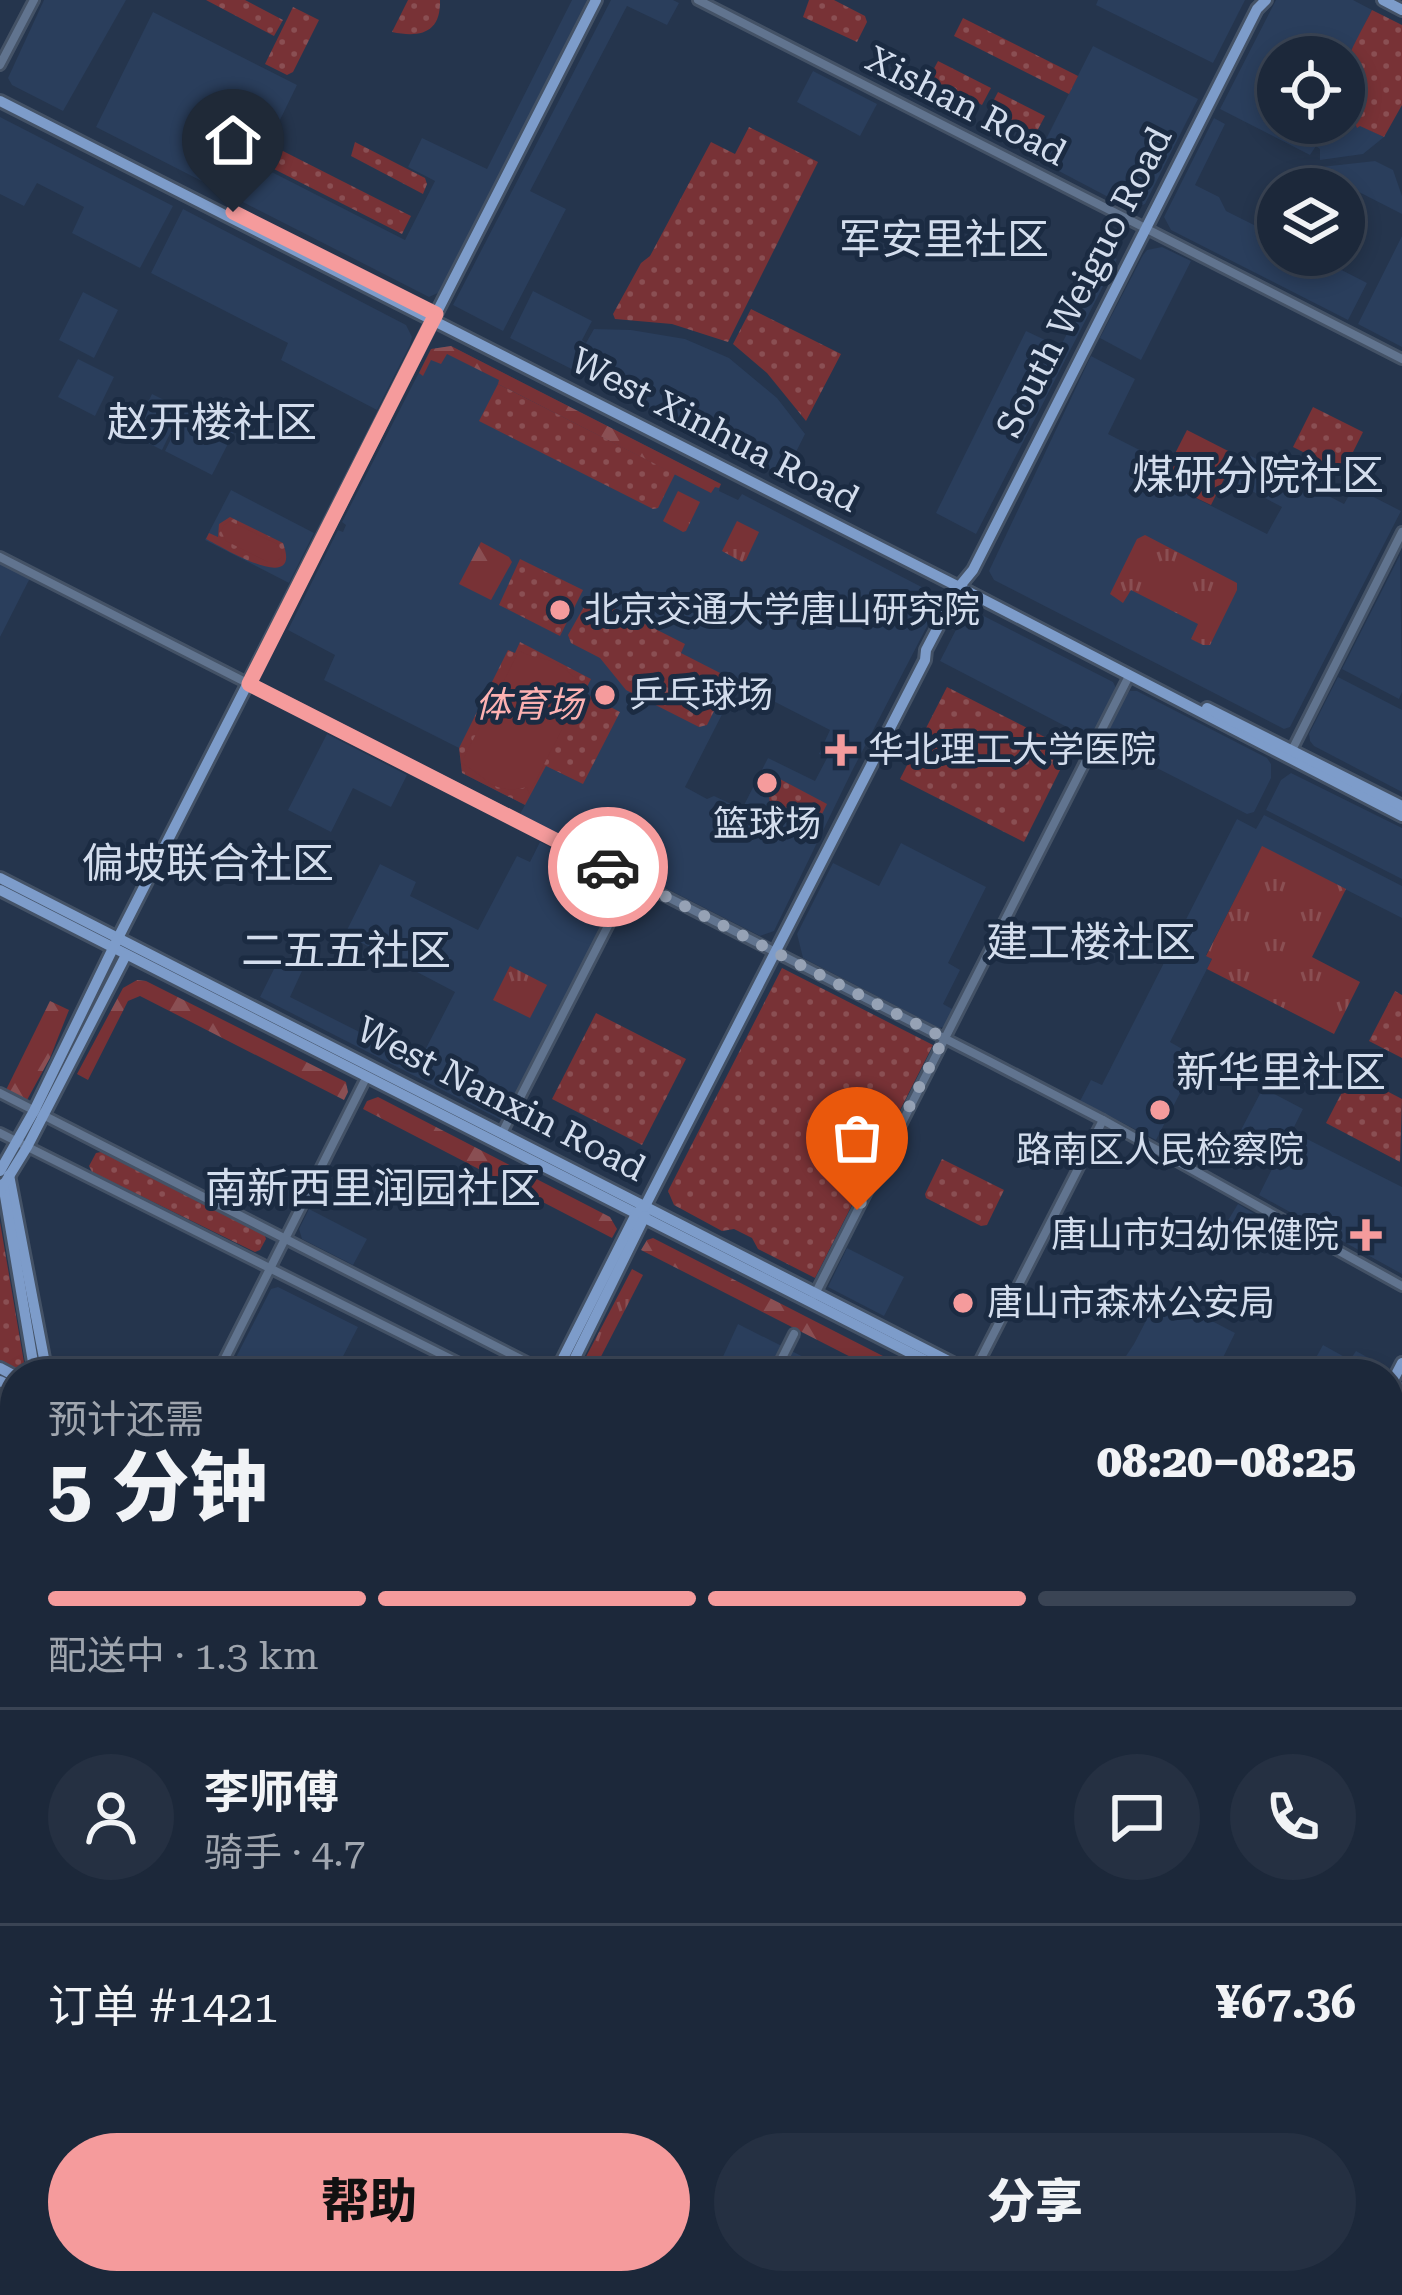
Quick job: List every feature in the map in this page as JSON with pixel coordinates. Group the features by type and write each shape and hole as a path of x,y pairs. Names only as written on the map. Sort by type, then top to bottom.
{"main road":[{"path":"32,1359 2,1190 4,1172 39,1113 249,684 596,0"},
{"path":"1383,0 1402,10"},
{"name":"South Weiguo Road","path":"560,1359 642,1213 1260,3"},
{"name":"West Xinhua Road","path":"0,98 962,586 1402,816"},
{"name":"West Xinhua Road","path":"962,586 1129,676 1402,806"},
{"name":"West Nanxin Road","path":"0,878 367,1078 942,1359"},
{"name":"West Nanxin Road","path":"0,890 502,1133 642,1213"},
{"path":"4,1172 44,1359"},
{"name":"South Weiguo Road","path":"574,1359 642,1213"},
{"name":"West Nanxin Road","path":"813,1298 925,1359"}],"street":[{"path":"0,65 34,0"},
{"name":"Xishan Road","path":"698,0 1402,358"},
{"path":"1289,754 1402,532"},
{"path":"0,557 1102,1120 1402,1286"},
{"path":"813,1298 1129,676"},
{"path":"502,1133 632,879"},
{"path":"225,1359 367,1078"},
{"path":"0,1093 523,1359"},
{"path":"982,1359 1102,1120"},
{"path":"0,1133 451,1359"},
{"path":"782,1359 794,1334"}],"shaded area":[{"path":"44,0 126,0 63,111 12,85 8,78"},
{"path":"572,0 587,0 440,292 429,297 96,127 153,12 297,85 258,165 405,240 435,181 408,167 422,138 487,169"},
{"path":"611,0 679,3 667,25 627,6 530,191 566,209 503,331 453,305"},
{"path":"1098,0 1245,0 1213,63 1096,5"},
{"path":"1276,0 1353,0 1372,10 1359,36 1258,36"},
{"path":"1257,37 1257,128 1220,109"},
{"path":"1093,46 1198,99 1145,204 1131,209 1036,159"},
{"path":"813,71 877,104 860,136 797,102"},
{"path":"0,117 173,206 140,268 72,233 84,207 37,183 24,206 0,194"},
{"path":"1214,118 1225,124 1195,185 1219,197 1226,211 1257,226 1257,274 1171,230 1164,217"},
{"path":"1365,128 1384,137 1363,154 1320,160 1316,146 1310,155 1288,144 1365,144"},
{"path":"1375,161 1393,170 1402,196 1402,214 1365,195 1365,168 1312,168"},
{"path":"183,209 406,325 410,345 377,410 281,360 288,343 151,273"},
{"path":"1402,236 1402,347 1358,324"},
{"path":"1162,247 1191,261 1141,360 1100,338 1143,255"},
{"path":"1109,255 1117,259 976,534 936,513 1026,331 1060,347"},
{"path":"1261,276 1353,276 1367,283 1348,320"},
{"path":"533,291 592,321 582,340 586,343 594,329 631,330 685,339 729,358 777,398 805,434 784,476 510,338"},
{"path":"83,292 118,310 94,358 59,340"},
{"name":"北京交通大学唐山研究院","path":"451,346 721,484 719,491 738,500 742,494 937,595 936,609 774,931 760,936 520,814 525,805 462,773 459,748 324,680 335,655 288,630 338,530 343,532 346,525 342,522 431,349","holes":["738,683 830,730 819,754 827,758 815,781 768,758 742,809 685,787"]},
{"path":"1091,356 1135,379 1108,434 1169,465 1162,481 1267,534 1282,507 1233,481 1247,454 1344,504 1354,487 1401,511 1290,727 1284,729 994,580 989,571"},
{"path":"78,359 114,377 95,416 58,397"},
{"path":"152,394 182,409 162,450 132,435"},
{"path":"201,408 237,426 212,475 165,451 185,411"},
{"path":"231,490 314,533 289,583 205,540"},
{"path":"1400,555 1402,692 1399,699 1342,669"},
{"path":"0,563 30,578 0,637"},
{"path":"974,611 1113,682 1116,688 1090,739 940,661 963,616"},
{"path":"1338,677 1402,710 1402,792 1310,741 1309,734"},
{"path":"1130,691 1267,758 1271,778 1254,812 1247,814 1102,740"},
{"path":"327,734 407,775 391,807 353,788 331,832 288,810"},
{"path":"1291,773 1402,828 1402,879 1266,810 1281,780"},
{"path":"1264,815 1402,886 1402,918 1262,847 1206,955 1212,959 1170,1042 1198,1058 1156,1140 1080,1101 1091,1080 1102,1085 1237,819 1256,829"},
{"path":"540,842 624,885 501,1120 260,997 279,959 302,971 290,997 419,1062 455,992 345,934 380,864 416,882 410,896 478,930 517,856 530,862"},
{"path":"901,843 986,887 948,963 960,970 943,1004 954,1010 946,1026 939,1028 803,958 797,934 833,863 879,886"},
{"name":"唐山市妇幼保健院","path":"1263,1088 1303,1109 1281,1153 1292,1158 1303,1137 1402,1187 1402,1274 1259,1195 1280,1153 1240,1132"},
{"path":"1238,1204 1280,1229 1271,1246 1227,1222"},
{"path":"309,1209 367,1239 353,1265 302,1239 299,1229"},
{"path":"847,1248 904,1277 884,1316 828,1287"},
{"path":"278,1287 358,1327 342,1359 235,1359 271,1289"},
{"path":"1160,1294 1235,1333 1222,1359 1124,1359"},
{"path":"738,1324 807,1359 722,1359"},
{"path":"1323,1345 1348,1359 1315,1359"}],"green space":[{"path":"206,0 245,0 283,20 274,36"},
{"path":"408,0 440,0 437,20 427,31 392,32"},
{"path":"809,0 834,0 865,16 867,22 857,42 803,17"},
{"path":"293,7 319,20 293,72 287,75 265,64"},
{"path":"1372,10 1402,25 1402,105 1384,137 1365,128 1365,36 1359,36"},
{"path":"963,18 1078,76 1069,94 954,36"},
{"path":"938,61 991,88 982,105 929,78"},
{"path":"998,92 1045,116 1036,133 989,109"},
{"path":"749,127 818,162 728,342 672,324 615,319 613,314 711,142 735,154"},
{"path":"355,142 425,178 423,194 351,156"},
{"path":"277,148 411,216 402,234 268,166"},
{"path":"751,309 841,354 806,421 767,373 733,344"},
{"path":"451,346 721,484 719,488 711,493 447,354 441,364 431,360 423,376 419,373 431,349"},
{"path":"498,384 675,474 658,508 479,421"},
{"path":"1313,407 1363,432 1343,472 1293,447"},
{"path":"1187,430 1236,455 1211,505 1161,481"},
{"path":"678,491 700,502 683,532 663,521"},
{"path":"230,517 283,543 286,559 282,566 258,564 206,539 209,533 218,537 219,524"},
{"path":"230,521 277,544 281,558 268,562 226,541 221,531"},
{"path":"737,521 759,532 742,562 722,551"},
{"path":"1145,535 1237,583 1210,645 1191,639 1198,624 1131,590 1123,603 1110,594 1137,539"},
{"path":"481,542 512,562 491,600 459,584"},
{"path":"520,559 583,590 560,636 499,605"},
{"path":"590,596 685,644 681,653 724,675 728,683 707,725 699,727 626,690 600,658 571,643 568,635"},
{"name":"体育场","path":"520,642 591,679 584,693 620,712 583,784 546,766 525,805 462,773 459,748 508,650 515,653"},
{"name":"体育场","path":"519,651 554,662 585,684 529,794 527,787 498,787 461,763"},
{"path":"947,687 1070,750 1024,842 900,779"},
{"path":"778,778 827,804 813,832 771,811 769,796"},
{"path":"1262,846 1346,889 1312,957 1360,982 1334,1034 1207,969 1212,959 1206,956"},
{"path":"510,966 547,985 530,1018 493,1000"},
{"path":"782,968 933,1045 815,1278 758,1249 752,1238 734,1229 722,1231 674,1205 668,1191"},
{"path":"137,980 346,1082 344,1100 140,996 128,1001 88,1080 77,1074 123,988"},
{"path":"1395,991 1402,995 1402,1058 1369,1041"},
{"path":"50,1001 69,1010 27,1100 6,1090"},
{"path":"596,1013 686,1059 642,1145 552,1099"},
{"path":"1352,1073 1402,1099 1400,1162 1326,1123"},
{"path":"378,1097 610,1217 617,1229 612,1238 363,1109 367,1101"},
{"path":"101,1152 264,1233 260,1250 255,1252 92,1172 89,1166"},
{"path":"942,1159 1004,1190 987,1225 926,1198"},
{"path":"0,1222 23,1359 0,1359"},
{"path":"653,1238 889,1359 855,1359 641,1250"},
{"path":"632,1269 643,1275 600,1359 585,1359"}],"way so far":[{"path":"608,867 944,1038 857,1210"}],"place":[{"name":"北京交通大学唐山研究院","path":"560,610"},
{"name":"乒乓球场","path":"605,695"},
{"name":"华北理工大学医院","path":"841,750"},
{"name":"篮球场","path":"767,783"},
{"name":"路南区人民检察院","path":"1160,1110"},
{"name":"唐山市妇幼保健院","path":"1366,1235"},
{"name":"唐山市森林公安局","path":"963,1303"}],"district":[{"name":"军安里社区","path":"944,239"},
{"name":"赵开楼社区","path":"212,422"},
{"name":"煤研分院社区","path":"1258,475"},
{"name":"偏坡联合社区","path":"208,863"},
{"name":"建工楼社区","path":"1091,942"},
{"name":"二五五社区","path":"346,950"},
{"name":"新华里社区","path":"1281,1072"},
{"name":"南新西里润园社区","path":"373,1188"}],"route":[{"path":"233,212 436,314 249,684 608,867"}]}
